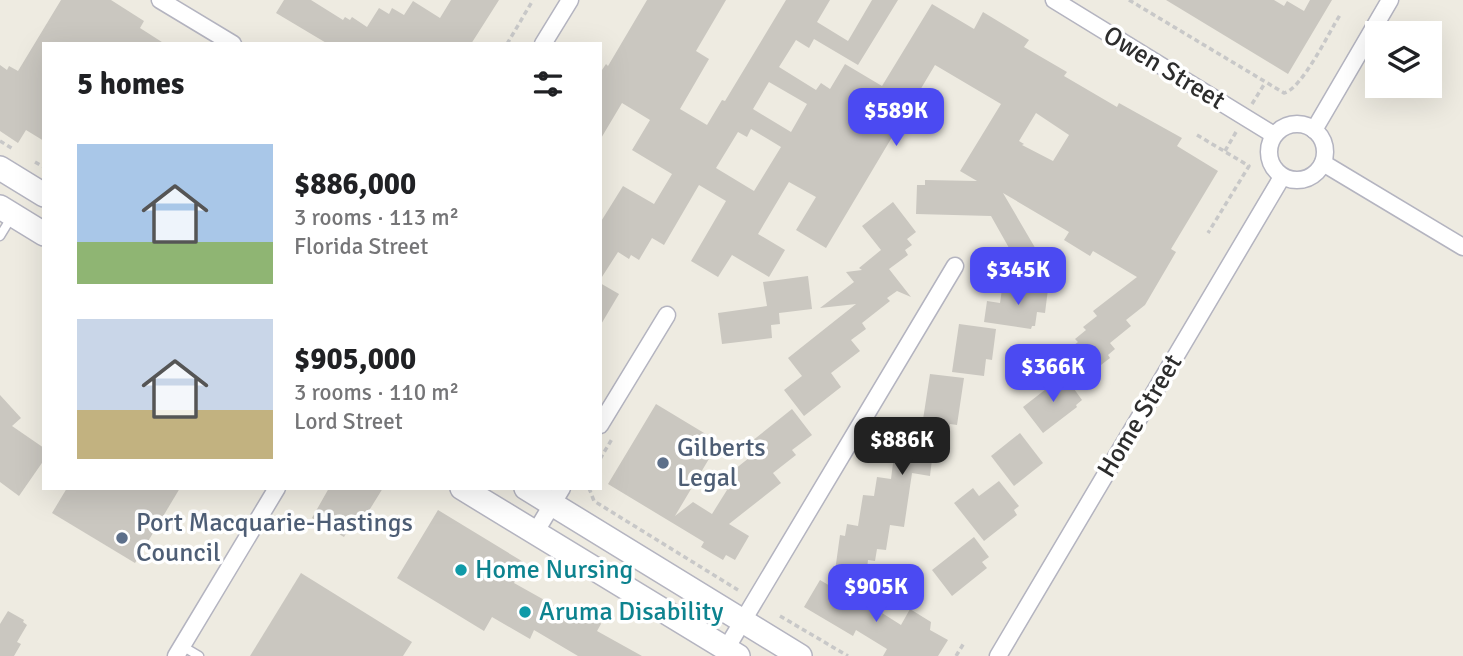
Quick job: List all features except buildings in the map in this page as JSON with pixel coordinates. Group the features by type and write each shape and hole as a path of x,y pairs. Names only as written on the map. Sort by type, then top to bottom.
{"main road":[{"path":"0,169 42,194"},
{"path":"6,211 42,233"},
{"path":"466,490 732,652"},
{"path":"534,490 557,496 743,621 800,656"}],"street":[{"path":"160,0 230,42"},
{"path":"544,42 570,0"},
{"name":"Owen Street","path":"1054,0 1275,135"},
{"path":"1314,130 1390,0"},
{"path":"1289,125 1306,126 1314,130 1324,145 1323,163 1310,177 1301,180 1282,177 1270,163 1270,144 1275,135 1289,125"},
{"path":"1323,163 1463,247"},
{"name":"Home Street","path":"998,656 1282,177"},
{"path":"732,652 743,621 955,267"},
{"path":"602,422 667,315"},
{"path":"179,651 276,490"},
{"path":"535,533 557,496"}],"lane":[{"path":"0,236 6,211"},
{"path":"179,651 199,656"}],"path":[{"path":"508,42 533,0"},
{"path":"1129,0 1284,93 1289,92 1308,70 1340,15"},
{"path":"1258,94 1265,83"},
{"path":"1197,135 1249,166 1208,233"},
{"path":"1224,151 1233,136"},
{"path":"1237,186 1243,189"},
{"path":"590,490 594,501 738,590"},
{"path":"772,612 848,656"},
{"path":"956,656 964,643"}],"place":[{"name":"Gilberts Legal","path":"663,463"},
{"name":"Port Macquarie-Hastings Council","path":"122,538"},
{"name":"Home Nursing","path":"461,570"},
{"name":"Aruma Disability","path":"525,612"}]}
